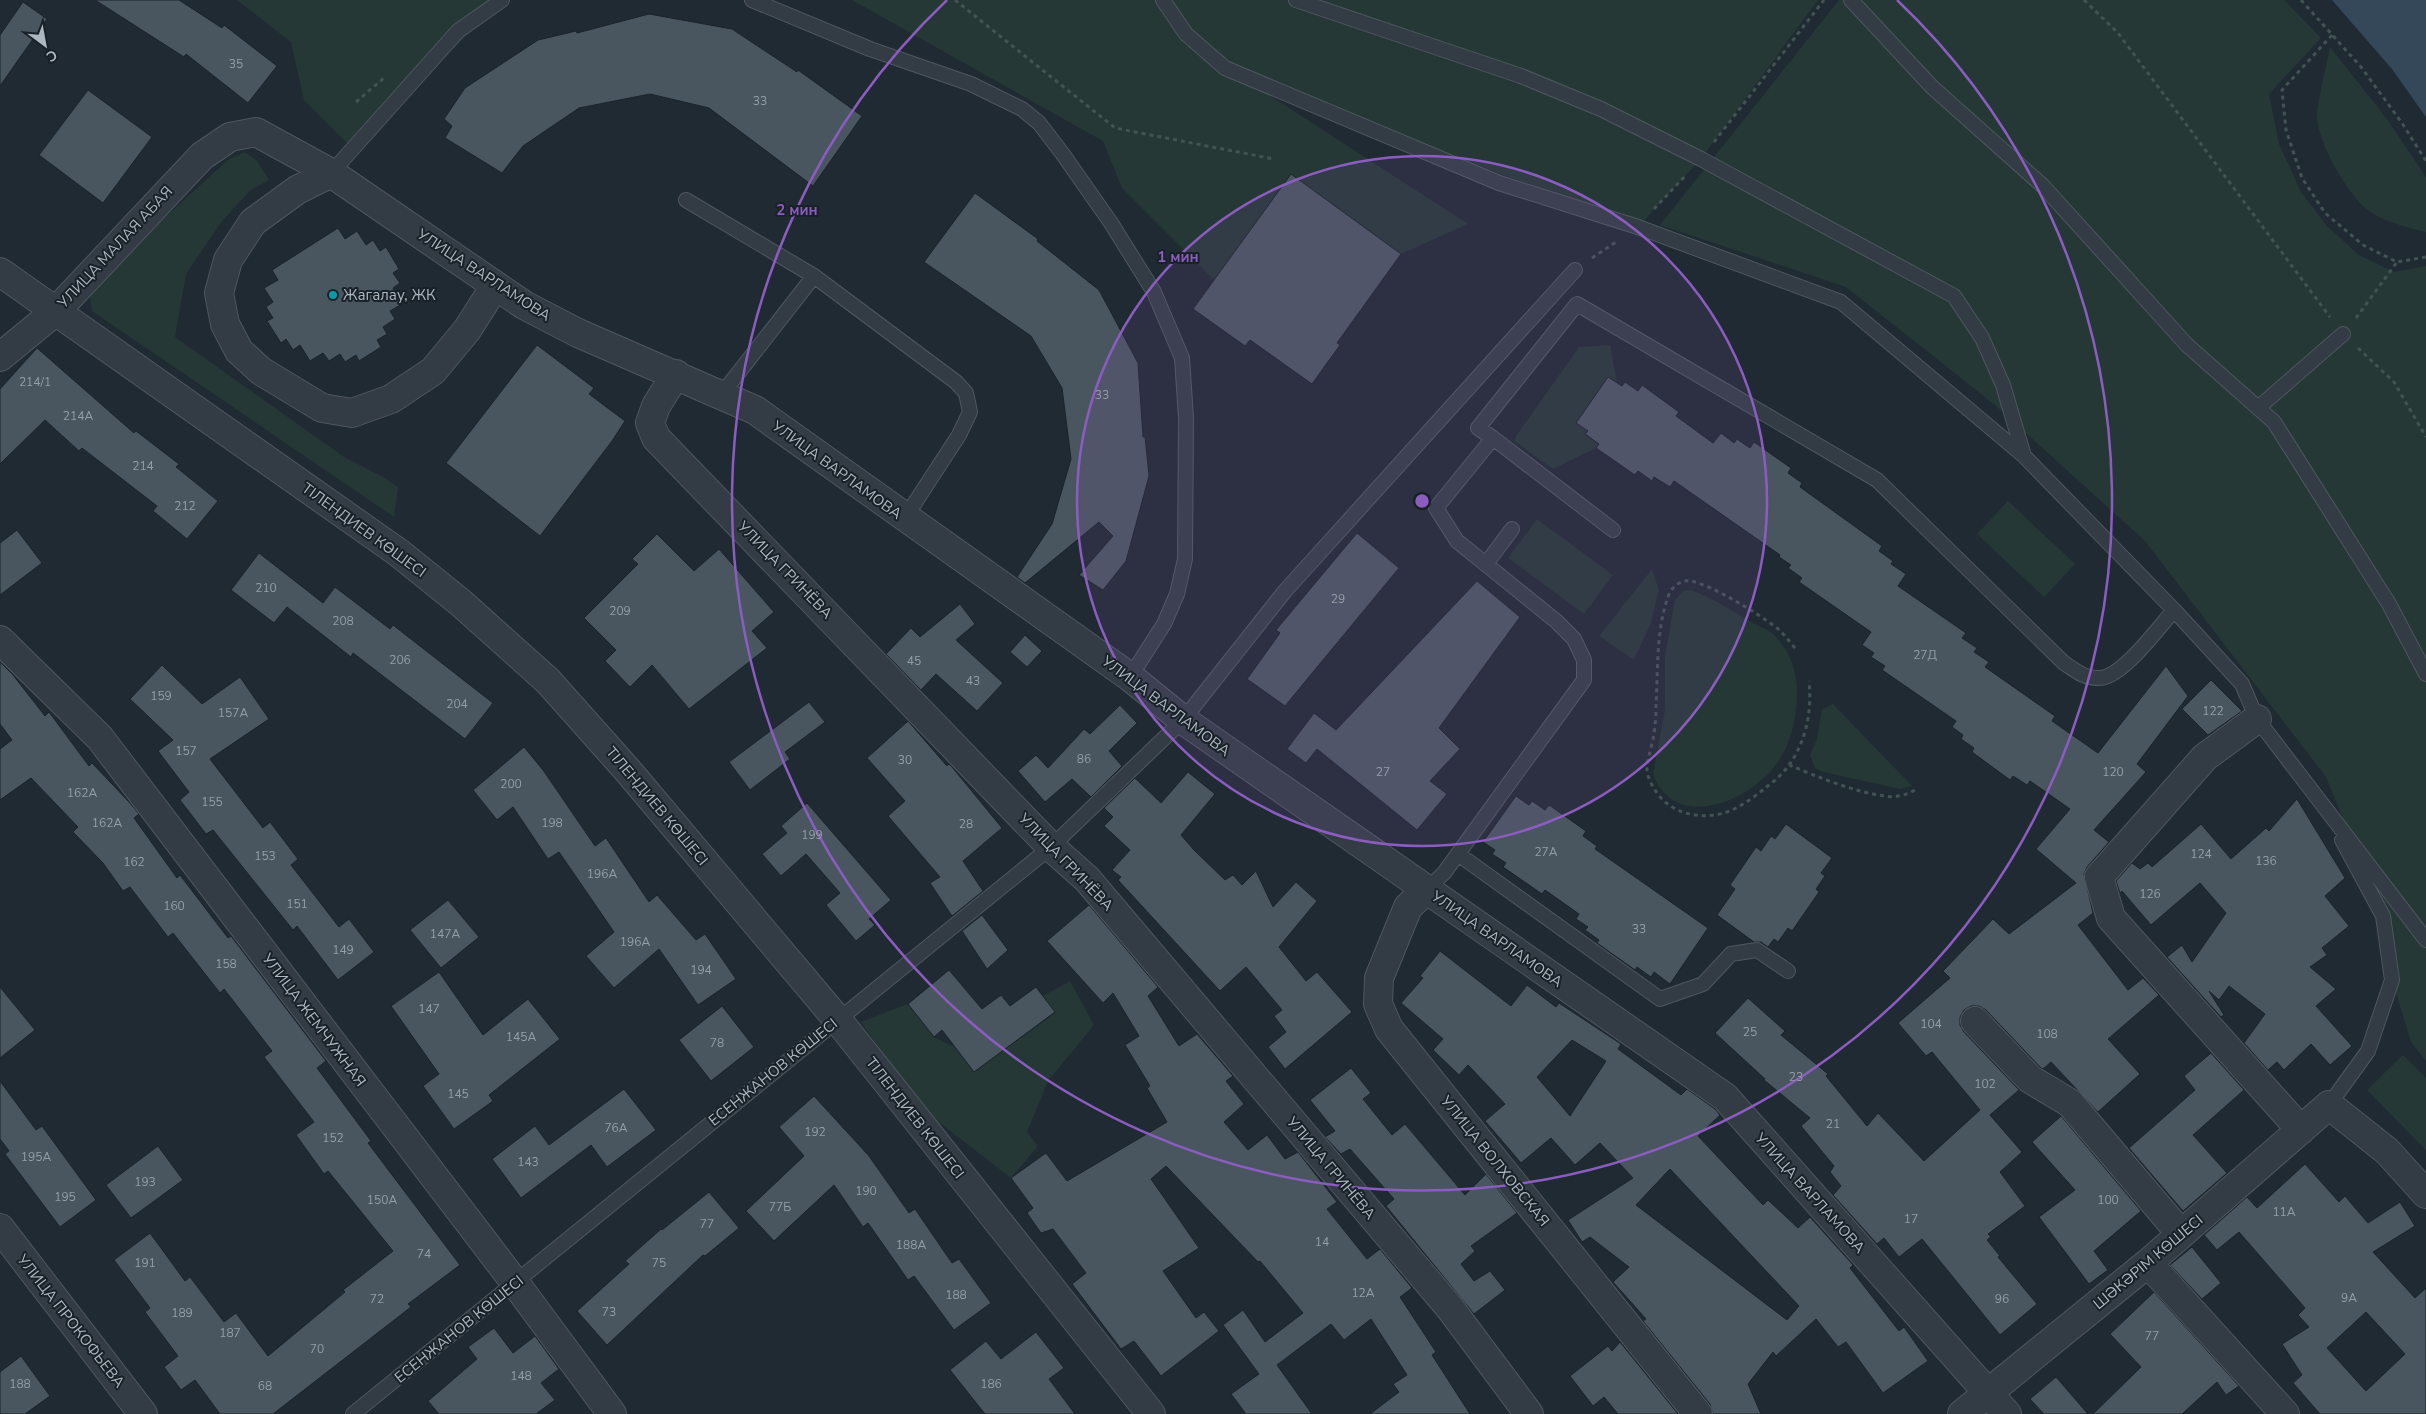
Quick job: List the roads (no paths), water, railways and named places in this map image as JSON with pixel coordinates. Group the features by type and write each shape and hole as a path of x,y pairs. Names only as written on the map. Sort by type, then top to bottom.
{"street":[{"name":"УЛИЦА ВАРЛАМОВА","path":"230,137 256,132 331,173 524,305 578,333 755,410 1130,678 1183,720 1724,1097 2007,1414"},
{"name":"УЛИЦА МАЛАЯ АБАЯ","path":"0,357 56,311 202,156 230,137"},
{"path":"331,173 297,190 253,222 228,260 219,293 225,324 239,351 261,371 322,408 352,413 391,399 433,370 467,330 495,286"},
{"name":"ТІЛЕНДИЕВ КӨШЕСІ","path":"0,272 399,553 461,602 540,674 629,772 837,1019 1151,1414"},
{"name":"УЛИЦА ГРИНЁВА","path":"676,374 652,414 650,423 656,438 1051,846 1087,879 1450,1308 1530,1414"},
{"name":"УЛИЦА ЖЕМЧУЖНАЯ","path":"0,640 100,738 516,1284 612,1414"},
{"path":"2257,719 2205,757 2099,877 2111,918 2301,1130"},
{"name":"УЛИЦА ВОЛХОВСКАЯ","path":"1426,890 1408,907 1379,978 1378,1004 1389,1029 1698,1414"},
{"path":"1975,1021 2030,1079 2070,1103 2181,1234"},
{"path":"2329,1105 2387,1152 2426,1194"},
{"name":"ШӘКӘРІМ КӨШЕСІ","path":"1962,1414 2148,1263 2329,1105"},
{"name":"УЛИЦА ПРОКОФЬЕВА","path":"0,1228 143,1414"},
{"path":"2148,1263 2285,1414"}],"lane":[{"path":"331,173 458,31 502,0"},
{"path":"752,0 870,49 971,84 1022,109 1038,123 1062,153 1127,248 1154,292 1182,358 1186,418 1185,559 1177,594 1164,624 1130,678"},
{"path":"1163,0 1186,34 1225,68 1499,183 1638,228 1842,302 2024,456 2174,610 2242,684 2257,719 2321,800 2426,940"},
{"path":"1296,0 1521,76 1601,109 1701,159 1954,296 1982,338 1999,377 2024,456"},
{"path":"1851,0 1932,87 2044,186 2187,345 2274,422 2389,604 2426,674"},
{"path":"686,200 814,276 956,382 966,393 970,412 958,435 905,518"},
{"name":"ЕСЕНЖАНОВ КӨШЕСІ","path":"353,1414 516,1284 837,1019 1051,846 1183,720 1285,591 1575,270"},
{"path":"721,395 814,276"},
{"path":"1613,530 1478,428 1577,304 1878,480 2064,663 2081,675 2100,679 2120,670 2174,610"},
{"path":"2258,408 2343,334"},
{"path":"1426,890 1444,873 1584,680 1584,660 1574,639 1556,621 1457,541 1436,508 1493,438"},
{"path":"1486,564 1512,528"},
{"path":"2321,800 2383,916 2392,980 2368,1051 2329,1105"},
{"path":"1458,854 1660,999 1703,984 1731,954 1757,950 1788,971"}],"water":[{"path":"2332,0 2426,0 2426,117 2392,69"}],"place":[{"name":"Жагалау, ЖК","path":"333,295"}]}
